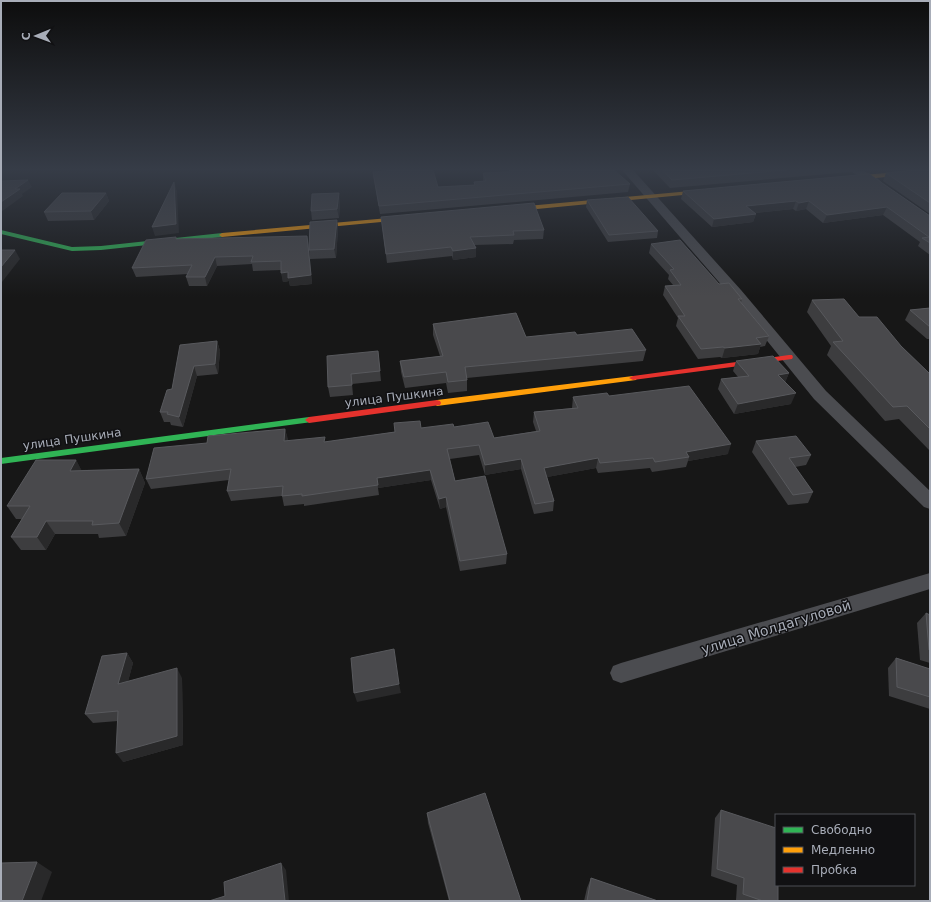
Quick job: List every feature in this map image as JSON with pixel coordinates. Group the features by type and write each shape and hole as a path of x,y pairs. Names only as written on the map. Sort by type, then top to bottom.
{"street":[{"path":"663,212 736,293 820,395 930,502"},
{"path":"1,232 72,249 101,248 275,229 417,218"},
{"name":"улица Пушкина","path":"1,461 789,357"},
{"name":"улица Молдагуловой","path":"622,673 930,581"}],"building":[{"path":"159,212 175,212 176,224 152,227"},
{"path":"435,212 537,212 544,230 513,231 514,235 470,237 476,248 453,251 451,247 386,254 381,217"},
{"path":"595,212 641,212 658,231 609,235"},
{"path":"706,212 754,212 756,214 714,219"},
{"path":"823,212 849,212 827,215"},
{"path":"894,212 924,212 930,216 930,243 922,238 929,237"},
{"path":"337,220 334,249 309,250 310,222"},
{"path":"307,236 311,275 288,278 288,272 281,273 281,261 251,262 253,256 215,257 205,277 186,277 192,265 132,268 146,240 176,237 176,239"},
{"path":"680,240 719,284 729,283 742,299 738,299 769,336 756,338 761,344 701,349 678,316 685,316 665,286 681,285 670,270 674,269 651,244"},
{"path":"1,250 15,250 1,267"},
{"path":"844,299 859,317 877,317 901,346 930,374 930,429 907,406 893,407 833,342 843,341 812,300"},
{"path":"930,308 930,327 910,310"},
{"path":"516,313 526,337 575,332 577,335 632,329 646,350 465,367 467,380 448,382 446,372 404,377 400,361 443,356 433,324"},
{"path":"217,341 215,364 194,366 179,417 167,414 168,412 160,412 167,390 172,389 180,345"},
{"path":"378,351 380,371 351,374 352,385 328,387 327,356"},
{"path":"773,356 789,373 778,375 796,393 738,404 721,379 749,376 736,361"},
{"path":"689,386 731,444 686,452 689,457 655,462 653,458 600,463 598,458 544,468 554,501 535,504 521,459 485,465 479,445 447,449 455,481 485,476 507,554 460,561 446,497 439,499 430,470 377,478 378,485 302,496 302,494 282,496 283,486 227,491 231,469 146,479 154,448 207,443 208,436 285,429 284,441 325,437 324,442 395,432 394,423 420,421 421,428 453,424 454,427 488,422 494,438 540,431 534,412 578,408 573,397 607,393 609,396"},
{"path":"796,436 811,455 789,458 813,492 793,495 756,441"},
{"path":"36,460 76,460 70,471 139,469 119,523 92,525 93,521 46,521 37,537 11,537 30,506 7,506"},
{"path":"926,613 930,615 930,651 929,650"},
{"path":"394,649 399,684 354,693 351,658"},
{"path":"127,653 118,684 177,668 177,736 116,753 118,711 85,714 102,656"},
{"path":"896,658 930,669 930,697 897,687"},
{"path":"485,793 521,901 450,901 427,813"},
{"path":"721,810 775,828 775,886 778,886 778,901 763,901 743,894 744,878 717,869"},
{"path":"37,862 22,901 1,901 1,863"},
{"path":"281,863 285,901 209,901 225,896 224,882"},
{"path":"591,878 658,901 587,901"}],"traffic: fast":[{"path":"1,232 72,249 101,248 222,235"},
{"path":"1,461 309,420"}],"traffic: slow":[{"path":"222,235 411,218"},
{"path":"437,403 633,378"}],"traffic: jam":[{"path":"633,378 789,357"},
{"path":"309,420 437,403"}]}
